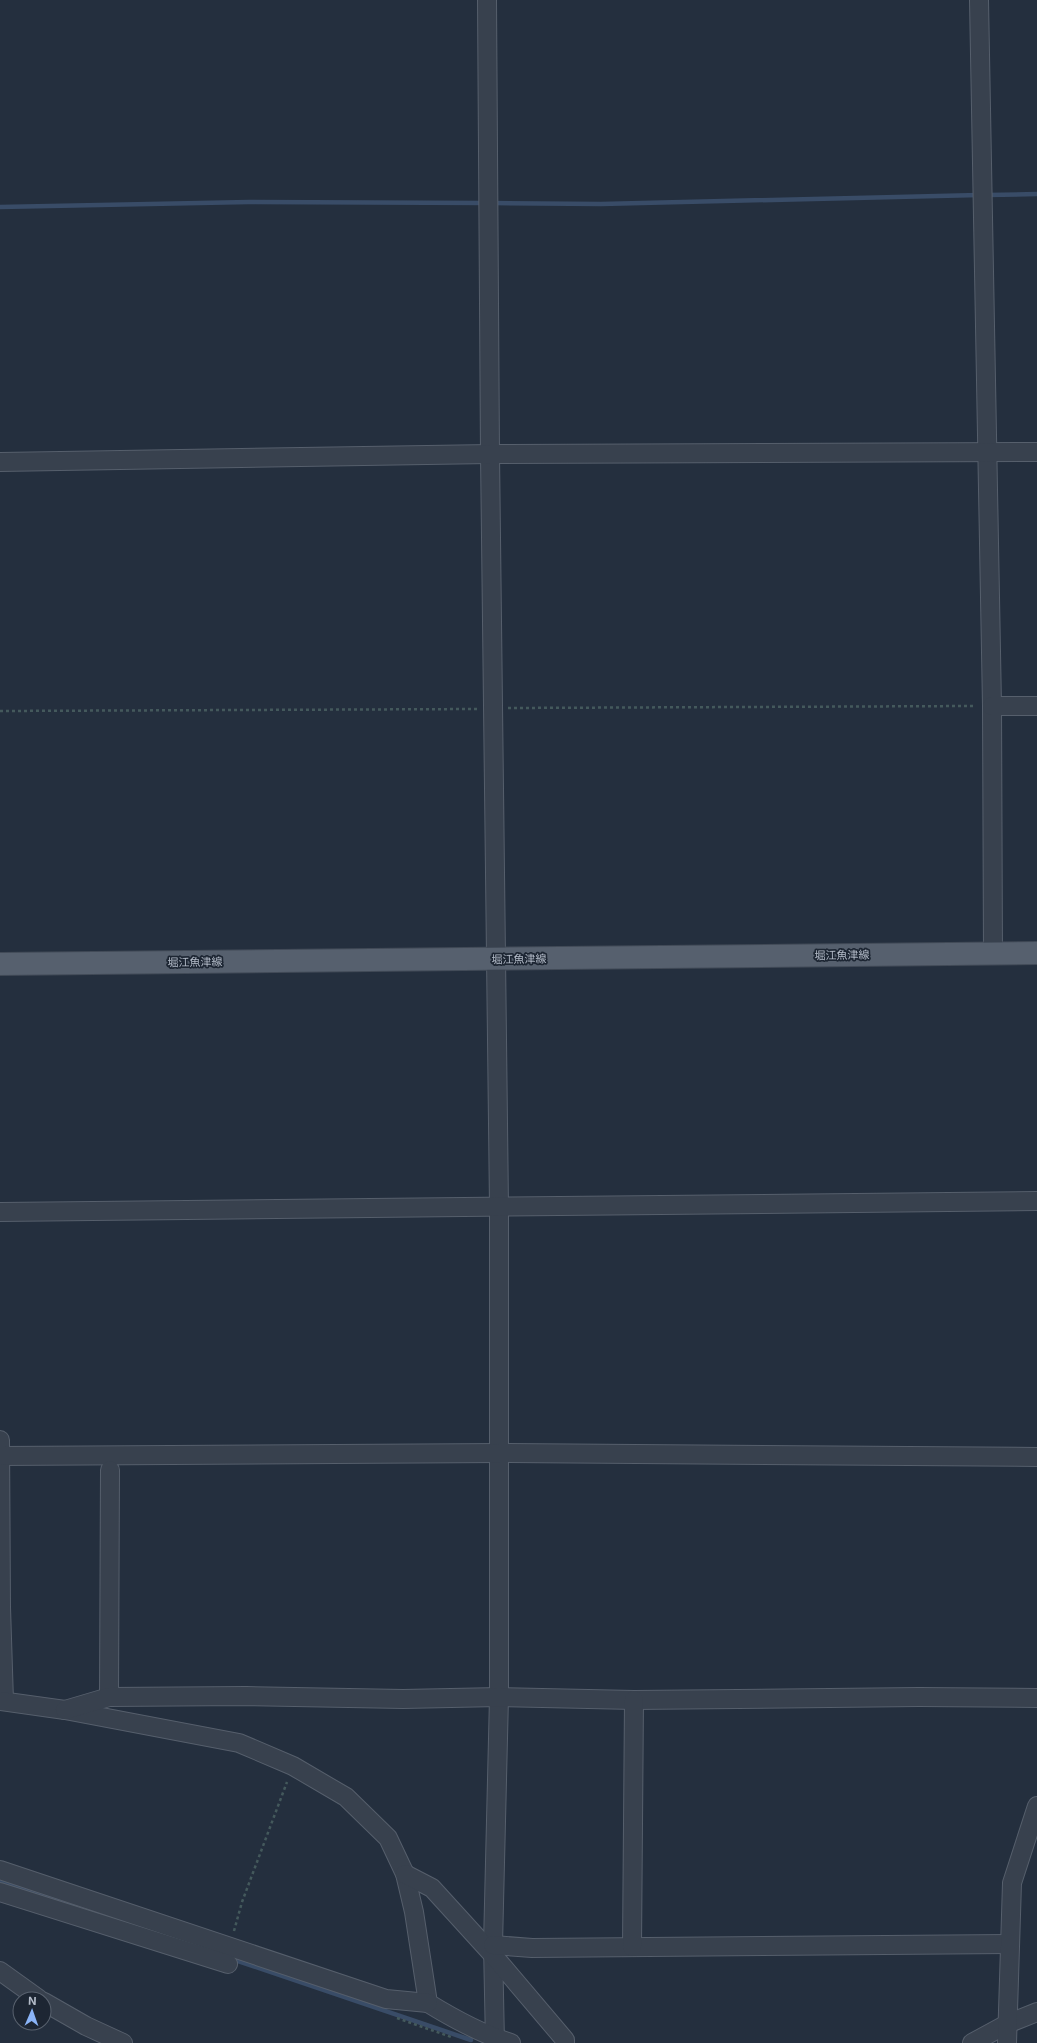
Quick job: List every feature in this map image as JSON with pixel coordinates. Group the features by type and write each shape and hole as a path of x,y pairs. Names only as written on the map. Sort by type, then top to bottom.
{"main road":[{"name":"堀江魚津線","path":"0,964 496,960 1037,953"}],"street":[{"path":"0,1870 229,1955 385,2006 428,2003 455,2020 500,2041 493,1950 499,1697 500,1453 499,1207 486,0"},
{"path":"979,0 992,706 993,953"},
{"path":"0,462 490,454 1037,452"},
{"path":"992,706 1037,706"},
{"path":"0,1212 1037,1201"},
{"path":"0,1440 2,1701 65,1710 239,1743 293,1766 346,1797 388,1838 405,1874 414,1912 428,2003"},
{"path":"0,1456 500,1453 1037,1457"},
{"path":"109,1697 110,1470"},
{"path":"65,1710 109,1697 246,1696 403,1699 499,1697 634,1700 918,1697 1037,1698"},
{"path":"632,1947 634,1700"},
{"path":"1007,2043 1012,1883 1037,1806"},
{"path":"405,1874 432,1888 493,1950 565,2040 565,2043"},
{"path":"0,1892 229,1955"},
{"path":"493,1950 532,1948 1009,1944"},
{"path":"0,1971 28,1991"},
{"path":"52,2007 86,2026 123,2043"},
{"path":"972,2043 1007,2024 1037,2012"}],"path":[{"path":"229,1955 242,1902 293,1766"}],"waterway":[{"path":"987,195 1037,194"},
{"path":"493,203 601,204 979,195"},
{"path":"0,207 249,202 485,203"},
{"path":"0,1881 75,1906"},
{"path":"232,1959 471,2040"}]}
